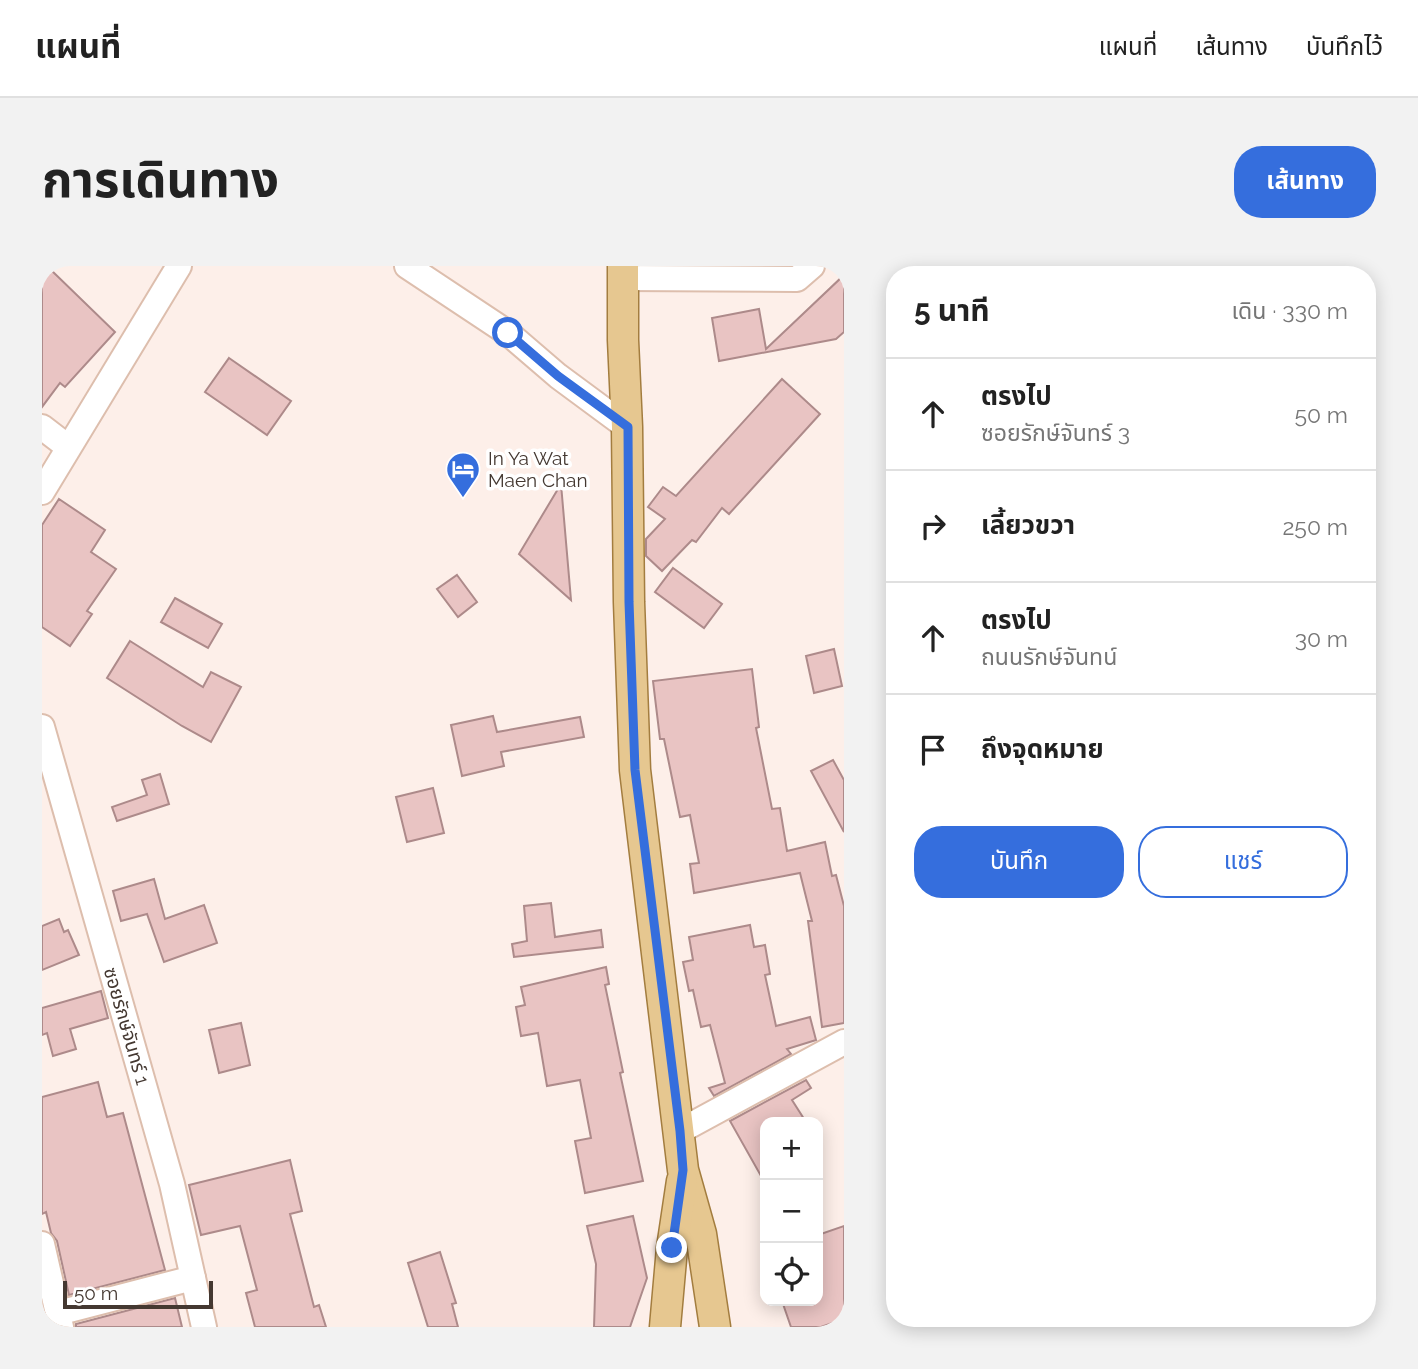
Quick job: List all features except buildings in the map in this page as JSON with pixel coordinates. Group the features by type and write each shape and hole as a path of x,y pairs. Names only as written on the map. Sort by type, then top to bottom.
{"main road":[{"path":"623,272 635,770 683,1170 701,1234 715,1327"},
{"path":"665,1327 683,1170"}],"street":[{"path":"42,492 179,266"},
{"path":"407,266 508,333 558,376 628,427"},
{"path":"623,272 797,279 812,266"},
{"path":"42,427 68,447"},
{"name":"ซอยรักษ์จันทร์ 1","path":"42,727 169,1171 204,1327"},
{"path":"680,1131 844,1042"},
{"path":"42,1244 60,1320 193,1278"}],"place":[{"name":"In Ya Wat Maen Chan","path":"463,499"}],"route":[{"path":"508,333 558,376 628,427 629,602 635,770 683,1170 672,1248"}]}
